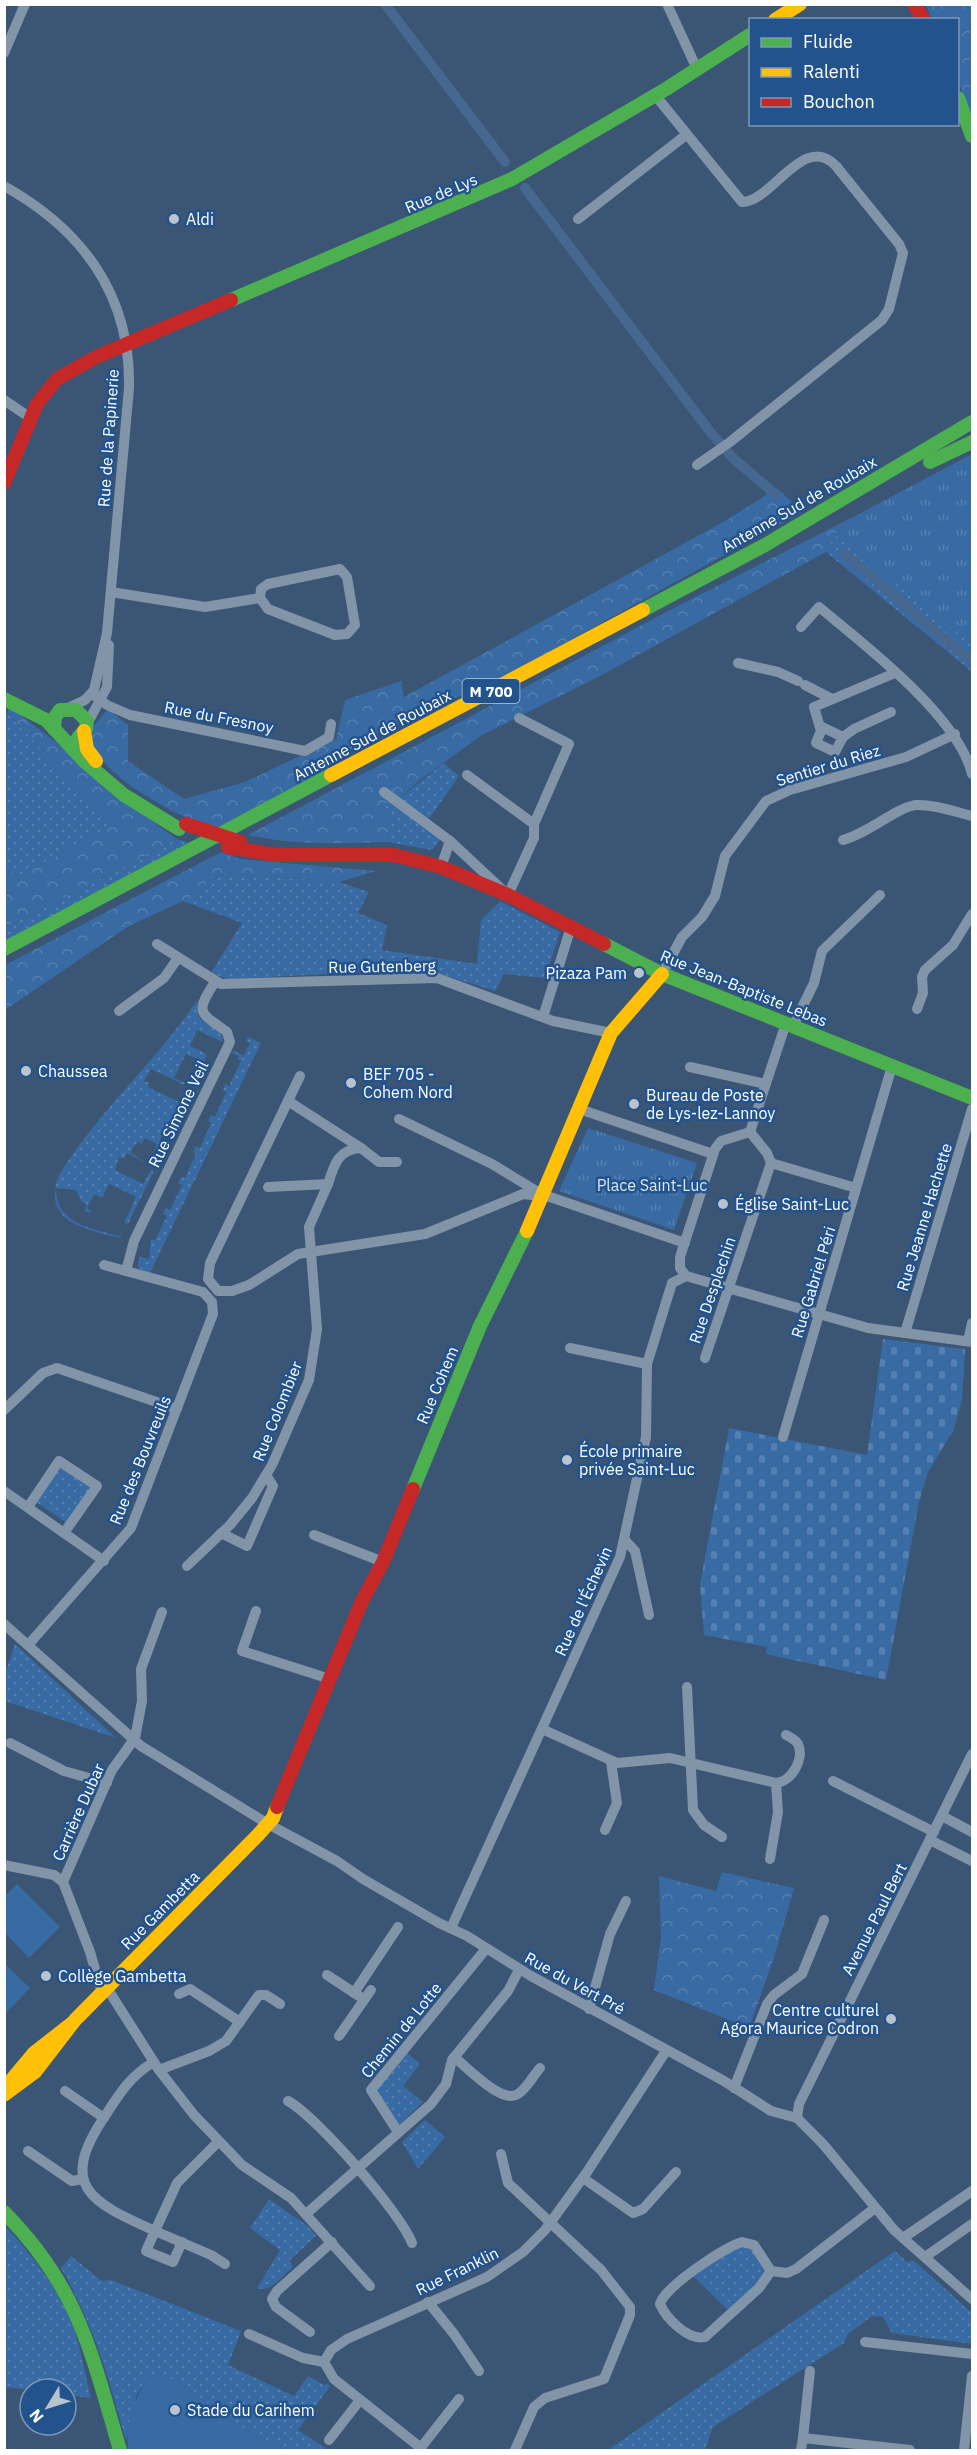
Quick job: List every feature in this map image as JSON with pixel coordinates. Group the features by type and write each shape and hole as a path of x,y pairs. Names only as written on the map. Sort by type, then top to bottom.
{"main road":[{"path":"914,4 924,18"},
{"path":"778,18 798,5"},
{"name":"Rue de Lys","path":"4,483 44,391 57,379 126,344 493,188 655,95 749,36"},
{"path":"959,103 972,136"},
{"name":"Antenne Sud de Roubaix","path":"4,949 765,546 826,507 972,422"},
{"name":"Antenne Sud de Roubaix","path":"4,957 786,542 932,460 972,442"},
{"path":"4,692 41,706 67,708 81,712 85,728 75,739 59,734 38,715 4,699"},
{"path":"59,734 55,717 67,708"},
{"name":"Rue Jean-Baptiste Lebas","path":"85,728 87,749 93,758 140,797 182,827"},
{"name":"Rue Jean-Baptiste Lebas","path":"59,734 124,795 182,827 234,844 281,847 387,846 480,875 508,895 662,974 972,1099"},
{"name":"Rue Cohem","path":"268,1824 284,1793 291,1770 362,1601 383,1562 480,1326 543,1196 611,1033 662,974"},
{"name":"Rue Gambetta","path":"4,2095 29,2078 50,2057 75,2020 268,1824"},
{"name":"Rue Gambetta","path":"4,2089 19,2067 45,2041 75,2020"},
{"path":"4,2212 43,2256 70,2300 84,2333 120,2451"}],"street":[{"path":"4,53 25,4"},
{"path":"667,4 697,69"},
{"path":"655,95 741,202 752,199 806,159 818,156 829,159 899,244 903,253 885,316 730,442 697,465"},
{"path":"578,219 686,135"},
{"name":"Rue de la Papinerie","path":"4,186 48,213 83,248 111,296 126,344 129,388 111,592 107,633 98,680 92,694"},
{"path":"4,400 32,419"},
{"path":"340,569 347,577 355,626 350,632 339,636 267,609 260,598 261,589 268,584 340,569"},
{"path":"111,592 205,607 260,598"},
{"path":"801,627 819,607 862,642 955,734 966,753 972,774"},
{"name":"Rue de la Papinerie","path":"85,728 101,701 109,679 107,633"},
{"path":"738,663 778,672 832,699"},
{"path":"891,712 854,729 843,737 835,752 816,743 821,731 814,707 895,673"},
{"path":"67,708 82,702 92,694"},
{"name":"Rue du Fresnoy","path":"92,694 121,712 142,718 305,751 329,736 331,724"},
{"path":"508,895 534,838 534,824 569,744 519,718"},
{"path":"820,726 843,737"},
{"name":"Sentier du Riez","path":"662,974 682,937 702,917 715,896 720,867 725,856 766,801 790,790 906,757 955,734"},
{"path":"467,775 534,824"},
{"name":"Rue Jean-Baptiste Lebas","path":"384,792 450,841 508,895"},
{"path":"843,840 864,833 914,806 972,816"},
{"path":"442,863 450,841"},
{"path":"750,1132 789,1024 818,975 822,951 880,895"},
{"path":"917,1009 923,993 922,977 925,970 953,945 972,914"},
{"path":"543,1017 571,927"},
{"name":"Rue Gutenberg","path":"157,944 215,982 234,986 437,978 543,1017 611,1033"},
{"path":"119,1011 164,978 178,958"},
{"name":"Rue Simone Veil","path":"126,1271 134,1240 230,1042 228,1032 208,1020 202,1009 201,1003 215,982"},
{"name":"Rue Gabriel Péri","path":"783,1437 892,1066"},
{"path":"690,1067 766,1084"},
{"name":"Rue des Bouvreuils","path":"29,1644 104,1561 135,1521 213,1314 207,1274 210,1263 300,1076"},
{"name":"Rue Jeanne Hachette","path":"904,1333 972,1099"},
{"path":"288,1101 380,1162 397,1162"},
{"path":"579,1109 713,1154"},
{"path":"399,1119 492,1164 543,1196"},
{"path":"750,1132 721,1142 713,1154 679,1263 686,1276 874,1330 970,1341 972,1323"},
{"path":"750,1132 771,1163 856,1188"},
{"name":"Rue Colombier","path":"187,1566 246,1507 266,1475 309,1380 315,1357 316,1310 310,1251 310,1221 338,1157 348,1150 362,1149"},
{"name":"Rue Desplechin","path":"705,1358 771,1163"},
{"path":"268,1187 328,1184"},
{"path":"105,1265 223,1292 240,1289 267,1276 291,1257 310,1251 417,1236 523,1194 543,1196 685,1243"},
{"name":"Rue de l'Échevin","path":"451,1928 615,1569 625,1540 646,1437 647,1364 672,1283 686,1276"},
{"path":"570,1348 647,1364"},
{"path":"4,1410 43,1373 57,1368 177,1409"},
{"path":"28,1507 59,1461 97,1486 64,1533"},
{"name":"Rue Colombier","path":"221,1533 247,1545 273,1486 266,1475"},
{"path":"4,1491 104,1561"},
{"path":"314,1535 383,1562"},
{"path":"625,1540 635,1551 649,1615"},
{"path":"256,1611 242,1651 330,1679"},
{"name":"Carrière Dubar","path":"162,1612 141,1669 142,1701 134,1740 106,1783 63,1882 104,1990 156,2066 218,2142 242,2165 284,2193 332,2242 370,2286"},
{"name":"Rue du Vert Pré","path":"4,1624 134,1740 268,1824 451,1928 519,1970 734,2088 771,2111 797,2118 823,2144 875,2208 903,2238 972,2299"},
{"path":"687,1687 693,1810 704,1825 722,1837"},
{"path":"542,1729 611,1761 630,1763 670,1758 776,1783 784,1782 794,1773 799,1751 795,1741 786,1735"},
{"path":"10,1743 64,1771 106,1783"},
{"name":"Avenue Paul Bert","path":"797,2118 799,2104 972,1754"},
{"path":"604,1830 617,1803 611,1761"},
{"path":"832,1781 932,1836 972,1861"},
{"path":"770,1859 778,1812 776,1783"},
{"path":"942,1816 972,1832"},
{"path":"4,1865 54,1875 63,1882"},
{"path":"589,2009 610,1934 626,1901"},
{"path":"734,2088 767,2004 774,1995 791,1985 802,1974 824,1920"},
{"path":"354,1993 398,1927"},
{"name":"Chemin de Lotte","path":"398,2132 371,2090 485,1950"},
{"path":"306,2214 426,2108 444,2088 454,2057 507,1991 519,1970"},
{"path":"327,1975 354,1993 367,1995 339,2036"},
{"path":"178,1994 190,1989 240,2022"},
{"path":"225,2264 105,2207 89,2193 83,2179 82,2169 86,2147 135,2074 219,2046 231,2035 259,1995 266,1995 280,2004"},
{"name":"Rue Franklin","path":"324,2362 337,2344 500,2269 531,2245 552,2221 583,2178 666,2051"},
{"path":"454,2057 496,2091 507,2097 517,2094 540,2068"},
{"path":"65,2091 104,2118"},
{"path":"288,2101 307,2115 357,2168 400,2218 412,2243"},
{"path":"182,2242 173,2262 146,2251 177,2183 218,2142"},
{"path":"28,2151 72,2181 83,2179"},
{"path":"501,2154 508,2183 552,2221 629,2303 630,2315 608,2375 601,2381 545,2398 537,2403 515,2451"},
{"path":"583,2178 633,2214 643,2209 676,2172"},
{"path":"903,2238 972,2191"},
{"path":"771,2271 759,2288 705,2337 696,2338 688,2335 660,2304 664,2296 698,2265 736,2244 746,2241 754,2246 771,2271 783,2273 796,2269 875,2208"},
{"path":"925,2258 972,2224"},
{"path":"310,2332 276,2307 272,2299 277,2291 332,2242"},
{"path":"428,2302 454,2334 479,2371"},
{"path":"249,2334 303,2358 324,2362 334,2379 420,2449 459,2399"},
{"path":"865,2342 972,2354"},
{"path":"801,2451 810,2371"},
{"path":"964,2451 972,2376"},
{"path":"329,2440 360,2400"},
{"path":"803,2438 850,2447 910,2451"}],"green space":[{"path":"926,5 972,6 972,120 959,85 959,18 932,18"},
{"path":"972,454 972,644 835,535 853,517"},
{"path":"777,488 802,512 518,669 362,742 317,777 221,828 178,814 135,789 100,758 88,733 108,709 128,725 128,761 184,799 245,782 336,739 345,700 401,681 404,697 725,521"},
{"path":"853,517 835,535 826,552 598,677 482,735 420,780 401,797 384,804 389,819 387,842 300,842 248,835 670,610"},
{"path":"835,535 972,644 972,672 826,552"},
{"path":"9,707 177,839 5,928 5,868 19,876 112,825 7,713"},
{"path":"7,713 113,825 19,876 5,868 4,721"},
{"path":"444,763 459,776 429,819 445,834 432,850 387,842 389,819 383,804 401,797"},
{"path":"177,839 192,844 5,944 5,928"},
{"path":"221,852 240,859 376,871 339,882 223,873 183,901 129,926 5,1010 5,965"},
{"path":"223,873 339,882 369,892 358,913 387,925 382,950 477,964 481,920 500,901 560,932 545,978 504,974 495,991 425,969 227,979 211,973 242,923 183,901"},
{"path":"198,999 199,1016 218,1031 223,1042 197,1030 190,1046 207,1054 204,1062 186,1054 174,1078 187,1084 182,1084 180,1090 181,1083 151,1069 144,1081 149,1083 148,1087 181,1103 183,1100 187,1102 170,1137 163,1134 157,1148 164,1149 157,1165 153,1164 159,1152 154,1150 157,1144 145,1138 141,1144 138,1142 133,1147 131,1153 146,1163 127,1153 124,1159 119,1157 115,1170 143,1184 151,1170 154,1171 128,1224 124,1223 136,1197 109,1184 102,1198 94,1194 87,1208 92,1213 84,1211 87,1205 81,1201 76,1190 56,1188 58,1177 73,1153 182,1022"},
{"path":"248,1037 261,1043 150,1273 138,1268 139,1257 149,1259 151,1239 155,1240 167,1216 163,1214 166,1208 170,1210 182,1185 178,1183 181,1177 185,1178 196,1154 193,1152 196,1146 200,1148 211,1123 208,1121 211,1115 215,1117 226,1092 223,1090 225,1084 229,1086 241,1061 238,1059 239,1056 231,1052 232,1050 244,1056 250,1043 246,1041"},
{"name":"Place Saint-Luc","path":"588,1128 697,1163 674,1230 559,1191"},
{"path":"55,1190 62,1210 77,1223 119,1236 123,1230 119,1238 81,1227 70,1221 56,1205"},
{"path":"883,1339 965,1349 962,1400 954,1429 928,1472 919,1502 886,1680 766,1654 767,1647 704,1635 700,1585 729,1428 867,1455"},
{"path":"64,1468 89,1485 90,1491 67,1523 36,1502 59,1469"},
{"path":"15,1644 116,1738 5,1701 5,1674"},
{"path":"722,1872 794,1888 774,1958 749,2028 654,1990 661,1937 659,1876 716,1891"},
{"path":"17,1884 60,1927 29,1958 5,1933 5,1896"},
{"path":"6,1965 30,1988 5,2014 4,1966"},
{"path":"406,2052 420,2064 403,2086 423,2102 398,2126 375,2090"},
{"path":"425,2120 445,2137 418,2169 402,2142"},
{"path":"269,2199 309,2227 316,2236 290,2260 293,2267 272,2286 262,2289 257,2288 280,2250 250,2228"},
{"path":"5,2226 43,2273 67,2312 73,2326 91,2398 78,2396 78,2377 18,2377 18,2389 5,2387"},
{"path":"748,2246 765,2265 766,2274 729,2311 693,2276 736,2248"},
{"path":"895,2251 907,2262 913,2260 972,2313 972,2344 892,2333 883,2317 872,2316 848,2334 844,2343 713,2427 705,2450 608,2450"},
{"path":"71,2256 102,2281 111,2280 241,2331 228,2365 294,2396 308,2376 324,2385 328,2384 330,2386 298,2430 328,2450 286,2450 237,2425 177,2381 147,2378 137,2394 126,2441 100,2353 83,2311 61,2268"},
{"name":"Stade du Carihem","path":"162,2376 177,2381 237,2425 286,2450 129,2450 129,2422 139,2394 147,2378"}],"waterway":[{"path":"385,4 505,162"},
{"path":"525,188 711,433 734,459 775,494"},
{"path":"844,553 972,662"}],"traffic: fast":[{"path":"231,300 512,179 666,89 749,36"},
{"path":"959,101 972,136"},
{"path":"643,610 765,545 972,422"},
{"path":"930,462 972,442"},
{"path":"4,699 46,720 85,762 124,795 179,829"},
{"path":"54,729 55,717 60,710 76,710 87,721 86,729 78,738"},
{"path":"4,949 331,775"},
{"path":"604,944 662,974 972,1098"},
{"path":"413,1489 480,1326 527,1231"},
{"path":"4,2212 50,2267 66,2295 90,2352 120,2450"}],"traffic: slow":[{"path":"778,18 800,4"},
{"path":"331,775 643,610"},
{"path":"84,731 87,749 96,761"},
{"path":"527,1231 611,1033 662,974"},
{"path":"4,2095 35,2072 75,2020 258,1835 273,1818 277,1807"},
{"path":"4,2089 34,2053 71,2024"}],"traffic: jam":[{"path":"914,4 923,18"},
{"path":"4,483 37,404 57,379 96,357 231,300"},
{"path":"186,824 240,842"},
{"path":"228,847 276,855 394,855 441,867 508,895 604,944"},
{"path":"277,1807 362,1601 383,1562 413,1489"}],"place":[{"name":"Aldi","path":"174,219"},
{"name":"Pizaza Pam","path":"639,973"},
{"name":"Chaussea","path":"26,1071"},
{"name":"BEF 705 - Cohem Nord","path":"351,1083"},
{"name":"Bureau de Poste de Lys-lez-Lannoy","path":"634,1104"},
{"name":"Église Saint-Luc","path":"723,1204"},
{"name":"École primaire privée Saint-Luc","path":"567,1460"},
{"name":"Collège Gambetta","path":"46,1976"},
{"name":"Centre culturel Agora Maurice Codron","path":"891,2019"},
{"name":"Stade du Carihem","path":"175,2410"}]}
